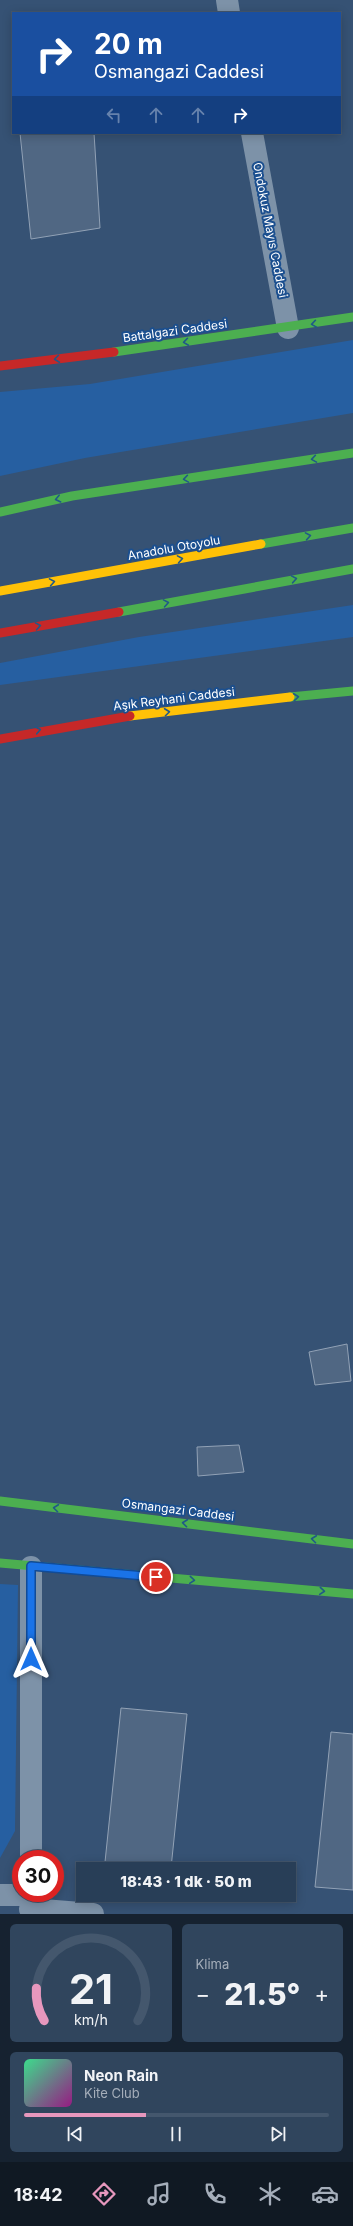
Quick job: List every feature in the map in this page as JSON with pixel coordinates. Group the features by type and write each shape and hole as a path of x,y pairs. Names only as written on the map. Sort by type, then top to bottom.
{"main road":[{"name":"Battalgazi Caddesi","path":"0,366 353,318"},
{"path":"0,512 72,496 353,453"},
{"name":"Anadolu Otoyolu","path":"0,591 353,528"},
{"path":"0,633 353,569"},
{"name":"Aşık Reyhani Caddesi","path":"0,739 47,728 123,717 242,702 353,691"},
{"name":"Osmangazi Caddesi","path":"0,1501 353,1544"},
{"path":"0,1563 353,1594"}],"street":[{"path":"227,0 229,12"},
{"name":"Ondokuz Mayıs Caddesi","path":"252,134 288,328"},
{"path":"31,1566 31,1850"},
{"path":"0,1895 30,1903 93,1914"}],"shaded area":[{"path":"353,340 353,413 85,458 0,476 0,392 90,384"},
{"path":"353,605 353,637 0,685 0,663 139,637"},
{"path":"0,1584 18,1585 15,1831 0,1858"}],"building":[{"path":"20,134 94,134 100,228 31,239"},
{"path":"347,1344 351,1381 315,1385 309,1352"},
{"path":"239,1445 244,1472 198,1476 197,1447"},
{"path":"121,1708 187,1714 172,1862 105,1862"},
{"path":"331,1732 353,1734 353,1890 315,1887"}],"traffic: fast":[{"path":"114,352 353,317"},
{"path":"0,512 72,496 353,453"},
{"path":"261,544 353,528"},
{"path":"119,612 353,569"},
{"path":"290,697 353,691"},
{"path":"0,1501 353,1544"},
{"path":"0,1563 353,1594"}],"traffic: slow":[{"path":"0,591 261,544"},
{"path":"130,716 290,697"}],"traffic: jam":[{"path":"0,366 114,352"},
{"path":"0,633 119,612"},
{"path":"0,739 130,716"}],"route":[{"path":"31,1659 31,1566 156,1577"}]}
